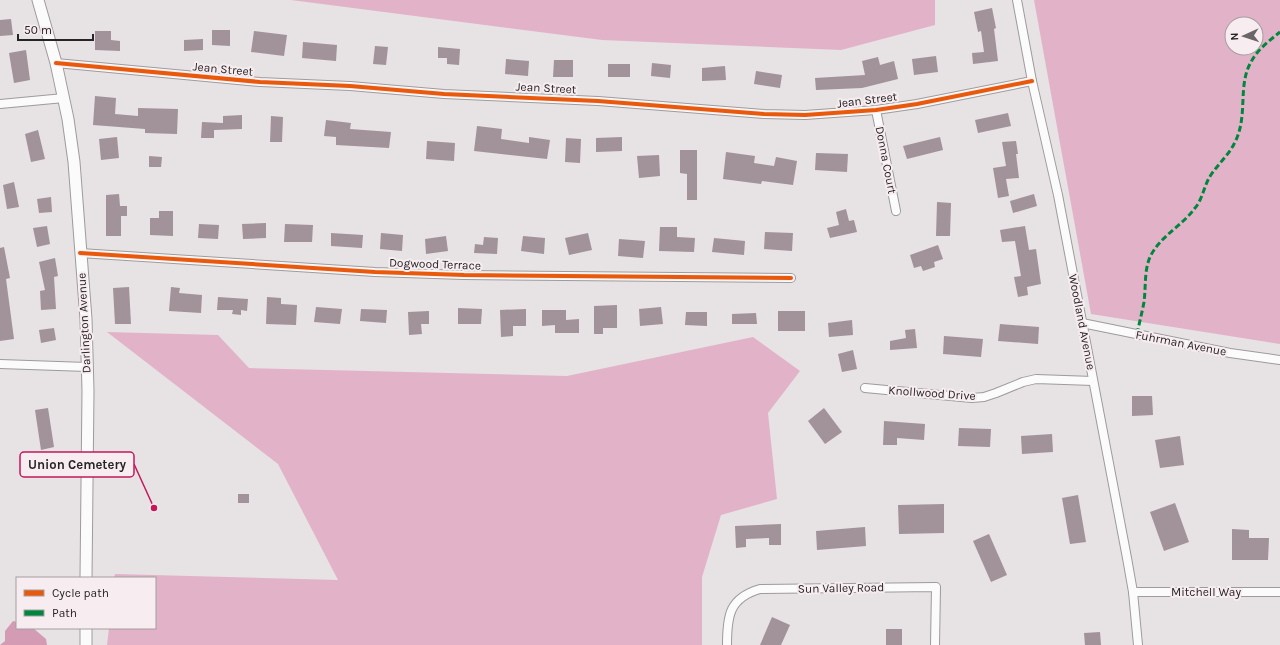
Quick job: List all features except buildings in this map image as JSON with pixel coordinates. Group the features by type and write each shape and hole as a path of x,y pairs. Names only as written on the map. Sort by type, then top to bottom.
{"main road":[{"name":"Darlington Avenue","path":"38,0 56,63 64,98 74,162 86,319 86,577"},
{"path":"86,629 86,645"}],"street":[{"name":"Woodland Avenue","path":"1017,0 1032,81 1058,195 1133,592 1138,645"},
{"name":"Jean Street","path":"56,63 260,82 350,86 451,94 598,101 764,114 820,114 876,110 917,104 1032,81"},
{"path":"0,104 64,98"},
{"name":"Donna Court","path":"876,110 896,211"},
{"name":"Dogwood Terrace","path":"80,253 375,272 464,275 791,278"},
{"name":"Fuhrman Avenue","path":"1082,323 1230,353 1280,360"},
{"path":"0,364 87,367"},
{"name":"Knollwood Drive","path":"865,388 972,398 984,397 1023,382 1036,379 1093,381"},
{"name":"Sun Valley Road","path":"727,645 727,624 729,614 734,605 750,592 760,589 936,587 935,645"},
{"name":"Mitchell Way","path":"1133,592 1280,592"}],"shaded area":[{"path":"291,0 935,0 935,25 841,50 602,40"},
{"path":"1034,0 1280,0 1280,344 1091,314"},
{"path":"107,332 218,335 249,368 567,376 753,337 800,371 768,413 777,499 721,515 702,577 702,645 107,645 109,629 156,629 156,577 114,577 115,574 338,580 278,464"},
{"path":"13,621 16,622 16,629 34,629 46,639 47,645 0,645 5,641 5,631"}],"marked path":[{"path":"1137,334 1144,302 1146,273 1150,257 1159,243 1195,208 1209,178 1234,144 1241,123 1243,91 1247,71 1257,53 1280,32"}],"cycle path":[{"path":"56,63 260,82 350,86 444,94 598,101 764,114 805,115 876,110 917,104 1032,81"},
{"path":"80,253 375,272 464,275 791,278"}],"place":[{"name":"Union Cemetery","path":"154,508"}]}
